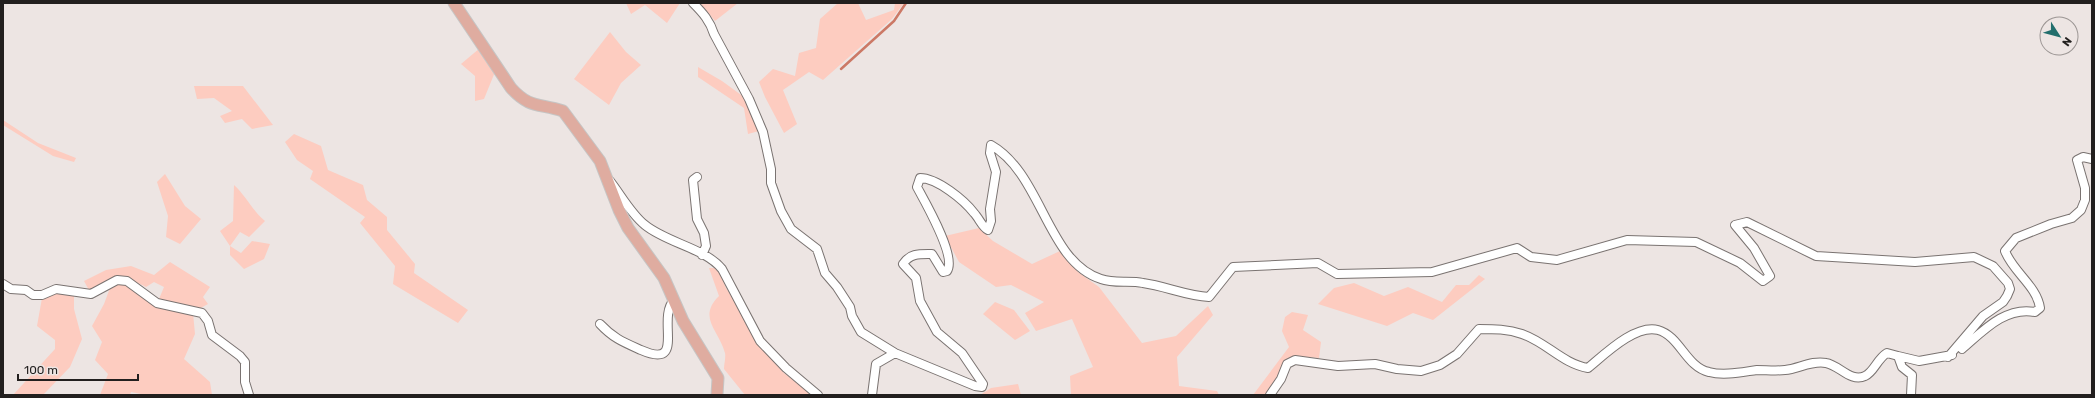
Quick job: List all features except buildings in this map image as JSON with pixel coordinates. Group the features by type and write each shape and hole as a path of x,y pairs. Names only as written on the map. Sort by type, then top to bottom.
{"main road":[{"path":"454,3 511,88 528,103 563,111 600,161 619,210 628,228 664,278 683,321 718,378 717,395"}],"street":[{"path":"693,3 705,14 711,24 714,34 757,115 764,132 769,156 772,183 781,211 791,229 817,249 825,273 837,287 850,307 852,316 861,332 895,353 964,383 982,387 983,384 962,353 937,332 920,301 916,278 903,264 906,259 913,254 932,254 943,272 947,271 949,268 949,260 939,229 917,187 920,178 928,178 959,198 973,211 988,230 991,221 990,209 996,172 990,152 991,145 998,149 1021,175 1038,200 1048,222 1067,256 1077,266 1102,280 1142,282 1198,297 1209,297 1233,267 1318,263 1337,274 1432,272 1517,248 1531,257 1557,260 1627,240 1696,242 1740,263 1763,281 1770,276 1754,248 1735,225 1747,222 1816,256 1915,262 1974,257 1993,266 2008,283 2010,289 2007,296 2003,302 1983,316 1948,357"},
{"path":"1270,395 1281,379 1287,364 1295,360 1338,366 1375,364 1397,370 1421,371 1440,365 1457,354 1479,329 1501,329 1523,334 1576,366 1588,368 1626,338 1644,330 1658,330 1673,339 1693,362 1708,372 1733,373 1785,370 1809,363 1826,362 1854,377 1865,376 1874,368 1878,358 1887,353 1919,361 1948,357 1956,353 1990,324 2024,310 2035,312 2040,308 2038,300 2010,262 2005,251 2016,238 2051,224 2072,218 2081,210 2085,200 2085,188 2077,160 2083,157 2092,159"},
{"path":"606,175 644,225 702,255 715,260 722,270 760,341 786,368 818,395"},
{"path":"697,177 693,180 695,205 706,246 702,255"},
{"path":"3,284 11,289 26,290 33,295 42,295 56,289 91,294 118,280 127,281 157,303 202,313 208,321 212,335 240,356 245,362 244,382 249,395"},
{"path":"600,324 610,336 643,351 656,355 662,355 667,350 669,344 667,312 674,300"},
{"path":"872,395 876,364 895,353"},
{"path":"1898,356 1902,367 1912,375 1911,395"}],"shaded area":[{"path":"626,3 680,3 667,23 645,5 631,14"},
{"path":"700,3 738,3 715,21"},
{"path":"838,3 858,3 866,20 894,10 895,3 904,3 892,19 823,80 809,72 783,90 797,124 784,133 765,97 759,82 773,69 795,76 799,53 816,48 820,19"},
{"path":"610,32 626,52 641,65 621,83 609,105 574,79"},
{"path":"480,48 495,72 484,99 475,101 475,76 461,64"},
{"path":"698,67 722,81 748,100 759,131 748,134 744,108 698,77"},
{"path":"194,86 243,86 273,125 252,129 242,119 225,123 220,116 232,111 214,98 197,99"},
{"path":"3,120 38,143 76,158 74,162 53,156 3,125"},
{"path":"294,134 321,146 328,170 363,185 367,200 387,217 387,230 415,264 414,273 468,310 458,323 393,284 395,266 360,223 365,217 310,179 313,171 297,160 285,142"},
{"path":"165,174 185,206 201,219 180,244 166,237 168,216 157,182"},
{"path":"234,185 265,221 249,237 240,232 230,246 220,231 233,221"},
{"path":"979,228 993,241 1032,264 1060,251 1078,272 1099,287 1142,343 1176,336 1208,306 1213,315 1177,357 1179,386 1217,391 1219,395 1071,395 1070,376 1093,367 1072,319 1036,331 1025,313 1044,302 1011,285 996,287 959,262 945,236"},
{"path":"252,241 270,244 264,259 244,269 230,255 230,246 241,253"},
{"path":"170,262 210,287 203,297 208,304 199,309 169,303 159,299 164,287 154,282 146,287 123,279 112,281 90,292 84,281 106,270 131,266 154,275"},
{"path":"709,268 718,268 726,288 747,320 757,343 784,373 812,395 745,395 724,369 725,353 710,318 710,311 719,296"},
{"path":"1479,275 1485,279 1433,320 1413,313 1387,326 1318,304 1334,288 1354,283 1384,296 1408,287 1442,302 1456,285 1469,285"},
{"path":"119,283 126,283 139,294 193,313 195,334 184,359 210,382 212,395 146,395 131,392 130,395 100,395 108,374 95,360 102,342 92,326 104,304 110,288"},
{"path":"59,292 74,296 74,309 82,339 70,367 43,395 13,395 55,349 55,340 37,326 42,298"},
{"path":"995,302 1014,310 1030,331 1015,340 983,314"},
{"path":"1292,312 1308,315 1303,330 1321,342 1319,358 1295,356 1283,364 1277,379 1266,395 1253,395 1289,347 1282,331 1285,317"},
{"path":"1018,384 1021,395 980,395 991,388"}],"waterway":[{"path":"841,69 894,21 906,3"}]}
